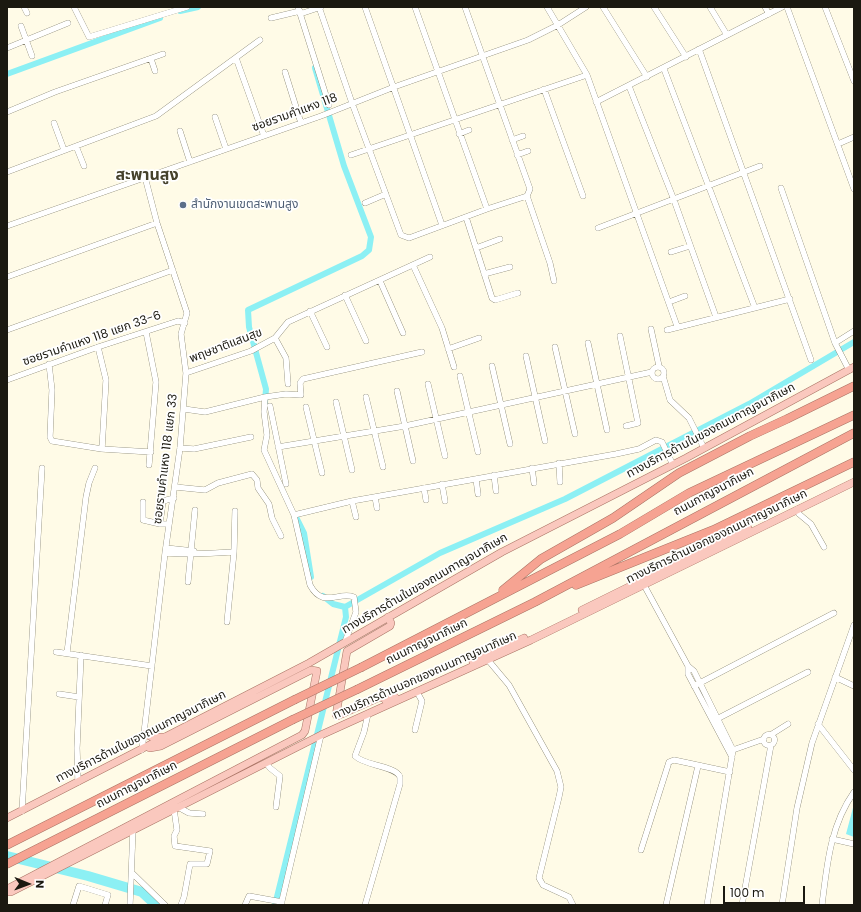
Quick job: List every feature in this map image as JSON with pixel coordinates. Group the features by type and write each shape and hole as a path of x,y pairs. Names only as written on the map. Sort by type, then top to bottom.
{"highway":[{"path":"492,599 541,559 613,518 660,484 750,436 854,386"},
{"name":"ถนนกาญจนาภิเษก","path":"7,845 294,700 362,668 492,599 620,534 708,483 854,415"},
{"name":"ถนนกาญจนาภิเษก","path":"7,864 292,720 358,690 535,602 854,433"},
{"path":"535,602 713,530 854,462"}],"main road":[{"name":"ทางบริการด้านในของถนนกาญจนาภิเษก","path":"7,818 309,663 502,552 673,465 703,445 851,369"},
{"path":"322,733 386,701 560,621 854,477"},
{"name":"ทางบริการด้านนอกของถนนกาญจนาภิเษก","path":"7,889 81,853 133,830 266,763 304,741 488,660 854,482"},
{"path":"386,701 384,698 380,697 337,716 336,715 347,651 390,626 391,623 388,617"},
{"path":"81,853 244,767 304,733 317,671 311,670 161,746 142,750"},
{"path":"145,734 152,737 166,737"},
{"path":"244,767 304,741"},
{"name":"ทางบริการด้านนอกของถนนกาญจนาภิเษก","path":"7,892 27,880"}],"street":[{"path":"24,7 27,13"},
{"path":"74,7 89,37 187,7"},
{"path":"271,18 299,11 308,11 320,7 352,103 370,148 401,235 405,238 409,238 527,196"},
{"path":"364,7 394,87 409,134 442,225"},
{"path":"415,7 487,209"},
{"path":"465,7 498,104 530,189 527,196 550,263 554,281"},
{"path":"547,7 587,75 677,326"},
{"name":"ซอยรามคำแหง 118","path":"7,226 330,113 394,87 528,40 558,25 586,7"},
{"path":"603,7 647,77"},
{"path":"654,7 686,57"},
{"path":"710,7 727,35"},
{"path":"765,7 769,14"},
{"path":"596,102 664,69 699,49 782,7"},
{"path":"787,7 854,189"},
{"path":"825,7 854,81"},
{"path":"299,11 329,105"},
{"path":"7,48 68,23"},
{"path":"21,26 32,56"},
{"path":"7,172 156,116 260,40"},
{"path":"699,49 745,172 811,360"},
{"path":"7,112 55,92 163,54"},
{"path":"236,58 264,136"},
{"path":"151,59 154,71"},
{"path":"664,69 755,308"},
{"path":"285,72 301,123"},
{"path":"351,155 454,118 587,75"},
{"path":"629,86 674,200 716,317"},
{"path":"544,89 582,196"},
{"path":"215,117 226,149"},
{"path":"54,123 64,150"},
{"path":"460,134 469,130"},
{"path":"180,131 190,162"},
{"path":"512,140 523,136"},
{"path":"838,144 854,137"},
{"path":"76,146 84,166"},
{"path":"517,154 528,150"},
{"path":"598,228 760,166"},
{"name":"ซอยรามคำแหง 118 แยก 33","path":"142,750 169,524 174,498 180,448 186,373 181,334 187,313 157,223 145,177"},
{"path":"781,188 834,343 851,369"},
{"path":"365,203 386,194"},
{"path":"466,217 494,300 518,293"},
{"path":"7,277 157,223"},
{"path":"476,248 500,239"},
{"path":"671,252 690,246"},
{"name":"พฤษชาติแสนสุข","path":"186,373 251,351 276,338 288,322 430,257"},
{"path":"413,266 442,328 454,367"},
{"path":"484,274 510,267"},
{"path":"7,330 173,270"},
{"path":"380,281 403,334"},
{"path":"345,295 366,341"},
{"path":"669,302 685,296"},
{"path":"667,330 677,326 790,299"},
{"path":"310,311 327,347"},
{"name":"ซอยรามคำแหง 118 แยก 33-6","path":"7,380 98,347 178,321 184,323"},
{"path":"651,329 659,366 664,370 663,376 670,400 690,420 703,445"},
{"path":"834,343 854,331"},
{"path":"146,332 156,382 149,465"},
{"path":"620,336 638,423 626,426"},
{"path":"276,338 286,358 288,384"},
{"path":"448,349 479,338"},
{"path":"588,343 607,430"},
{"path":"98,347 106,380 102,449"},
{"path":"555,347 575,434"},
{"path":"184,409 205,412 265,397 278,395 301,395 300,383 303,379 422,352"},
{"path":"526,356 545,440"},
{"path":"49,364 52,390 50,437 52,441 102,449 151,452"},
{"path":"492,366 510,444"},
{"path":"278,447 405,426 652,372 655,367 659,366"},
{"path":"652,372 656,378 663,376"},
{"path":"460,376 478,452"},
{"path":"428,384 445,456"},
{"path":"397,391 413,461"},
{"path":"265,397 264,412 267,435 264,450 294,514 313,591 322,597 351,596 356,606 356,612 344,642"},
{"path":"366,397 376,431 383,467"},
{"path":"336,402 352,470"},
{"path":"270,406 286,484"},
{"path":"306,408 322,473"},
{"path":"180,448 194,449 251,437"},
{"path":"294,514 352,501 442,484 640,449 656,440 662,442 673,465"},
{"path":"559,463 560,482"},
{"path":"22,811 42,468"},
{"path":"67,653 86,498 89,483 95,468"},
{"path":"532,468 534,482"},
{"path":"175,487 205,490 218,484 252,474 257,480 258,488 269,504 272,518 281,536"},
{"path":"494,475 496,491"},
{"path":"476,479 478,494"},
{"path":"442,484 444,502"},
{"path":"424,488 426,500"},
{"path":"375,497 377,508"},
{"path":"160,524 163,501 174,498"},
{"path":"352,501 356,517"},
{"path":"142,502 143,520 160,524 169,524"},
{"path":"797,509 799,514 811,524 824,547"},
{"path":"188,582 195,510"},
{"path":"227,622 234,552 235,511"},
{"path":"166,551 192,553 234,552"},
{"path":"644,585 688,666 694,671 731,750 732,757 730,772 712,865 707,905"},
{"path":"694,686 834,613"},
{"path":"782,905 798,808 818,724 854,625"},
{"path":"56,652 152,666"},
{"path":"78,782 76,748 81,655"},
{"path":"488,660 509,685 558,771 561,787 539,878 541,884 569,897 573,905"},
{"path":"688,666 688,674 694,686 716,719"},
{"path":"716,719 808,672"},
{"path":"835,677 854,686"},
{"path":"415,730 422,701 417,692"},
{"path":"59,694 79,697"},
{"path":"365,905 400,784 400,777 395,771 362,761 355,756 364,732 368,714"},
{"path":"731,750 764,739 768,734 772,734 788,724"},
{"path":"818,724 854,770"},
{"path":"245,905 249,896 281,903 322,733"},
{"path":"742,905 771,745 775,739 772,734"},
{"path":"764,739 766,744 771,745"},
{"path":"641,850 670,762 674,760 730,772"},
{"path":"266,763 280,776 276,807"},
{"path":"666,905 698,766"},
{"path":"822,905 832,839 846,804 854,792"},
{"path":"181,905 184,897 190,864 207,864 210,851 175,846 174,836 177,830 176,808 188,813 203,814"},
{"path":"130,903 133,830"},
{"path":"832,839 854,844"},
{"path":"132,873 165,905"},
{"path":"73,905 79,886 108,895 105,905"}],"water":[{"path":"854,804 854,837 846,834"}],"waterway":[{"path":"180,11 198,7"},
{"path":"7,74 160,18"},
{"path":"265,402 266,389 249,327 248,310 362,256 369,250 371,237 344,166 315,68"},
{"path":"345,607 440,553 565,499 749,404 854,342"},
{"path":"295,515 304,533 311,577"},
{"path":"275,905 346,617 345,607 333,604 323,596"},
{"path":"7,856 88,876 142,892 156,905"}],"place":[{"name":"สำนักงานเขตสะพานสูง","path":"183,205"}],"district":[{"name":"สะพานสูง","path":"147,176"}]}
